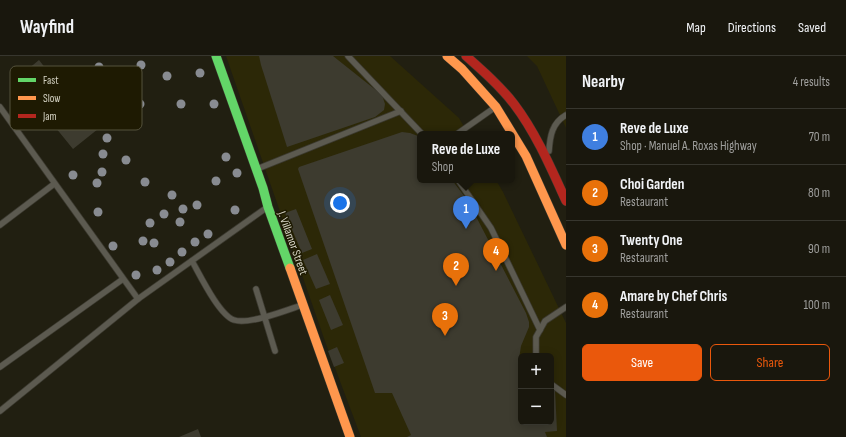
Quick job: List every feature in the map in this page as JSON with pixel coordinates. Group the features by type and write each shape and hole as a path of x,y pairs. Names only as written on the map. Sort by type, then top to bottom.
{"main road":[{"name":"J. Villamor Street","path":"216,56 350,437"},
{"path":"447,56 462,69 496,107 511,131"},
{"path":"466,56 490,76 514,104 548,162 566,201"},
{"path":"515,138 526,156 566,245"}],"lane":[{"path":"348,56 419,131"},
{"path":"0,107 10,121"},
{"path":"461,131 496,107"},
{"path":"256,169 401,111"},
{"path":"548,162 552,130 556,122 566,115"},
{"path":"16,130 138,299"},
{"path":"460,183 491,228 540,330"},
{"path":"0,225 54,184"},
{"path":"0,410 138,299 268,207"},
{"path":"192,261 223,313 234,320 248,322 303,305"},
{"path":"0,367 123,279"},
{"path":"256,289 275,351"},
{"path":"536,353 536,337 545,321 566,307"},
{"path":"554,386 566,395"}],"shaded area":[{"path":"226,56 390,56 459,118 466,131 417,131 417,183 498,183 566,323 566,437 361,437 326,344"},
{"path":"527,56 566,56 566,128 537,66"}],"building":[{"path":"259,56 333,56 382,95 385,104 384,110 375,117 287,147"},
{"path":"39,60 44,66 32,66"},
{"path":"58,130 97,130 73,149"},
{"path":"402,132 417,136 417,183 454,183 468,201 526,313 529,327 521,346 520,353 518,353 518,425 554,425 555,389 557,431 545,432 547,437 407,437 411,435 392,393 375,393 298,169 299,167"},
{"path":"296,209 312,249 302,253 285,213"},
{"path":"317,254 330,284 316,289 303,260"},
{"path":"330,295 343,325 331,330 319,300"},
{"path":"337,347 344,363 334,367 328,351"},
{"path":"198,429 201,437 179,437"}],"traffic: fast":[{"path":"216,56 290,268"}],"traffic: slow":[{"path":"447,56 462,69 496,107 511,131"},
{"path":"515,138 526,156 566,245"},
{"path":"290,268 350,437"}],"traffic: jam":[{"path":"466,56 503,91 522,115 543,151 566,201"}],"place":[{"name":"Reve de Luxe","path":"466,229"},
{"name":"Amare by Chef Chris","path":"496,271"},
{"name":"Choi Garden","path":"456,286"},
{"name":"Twenty One","path":"445,336"}]}
